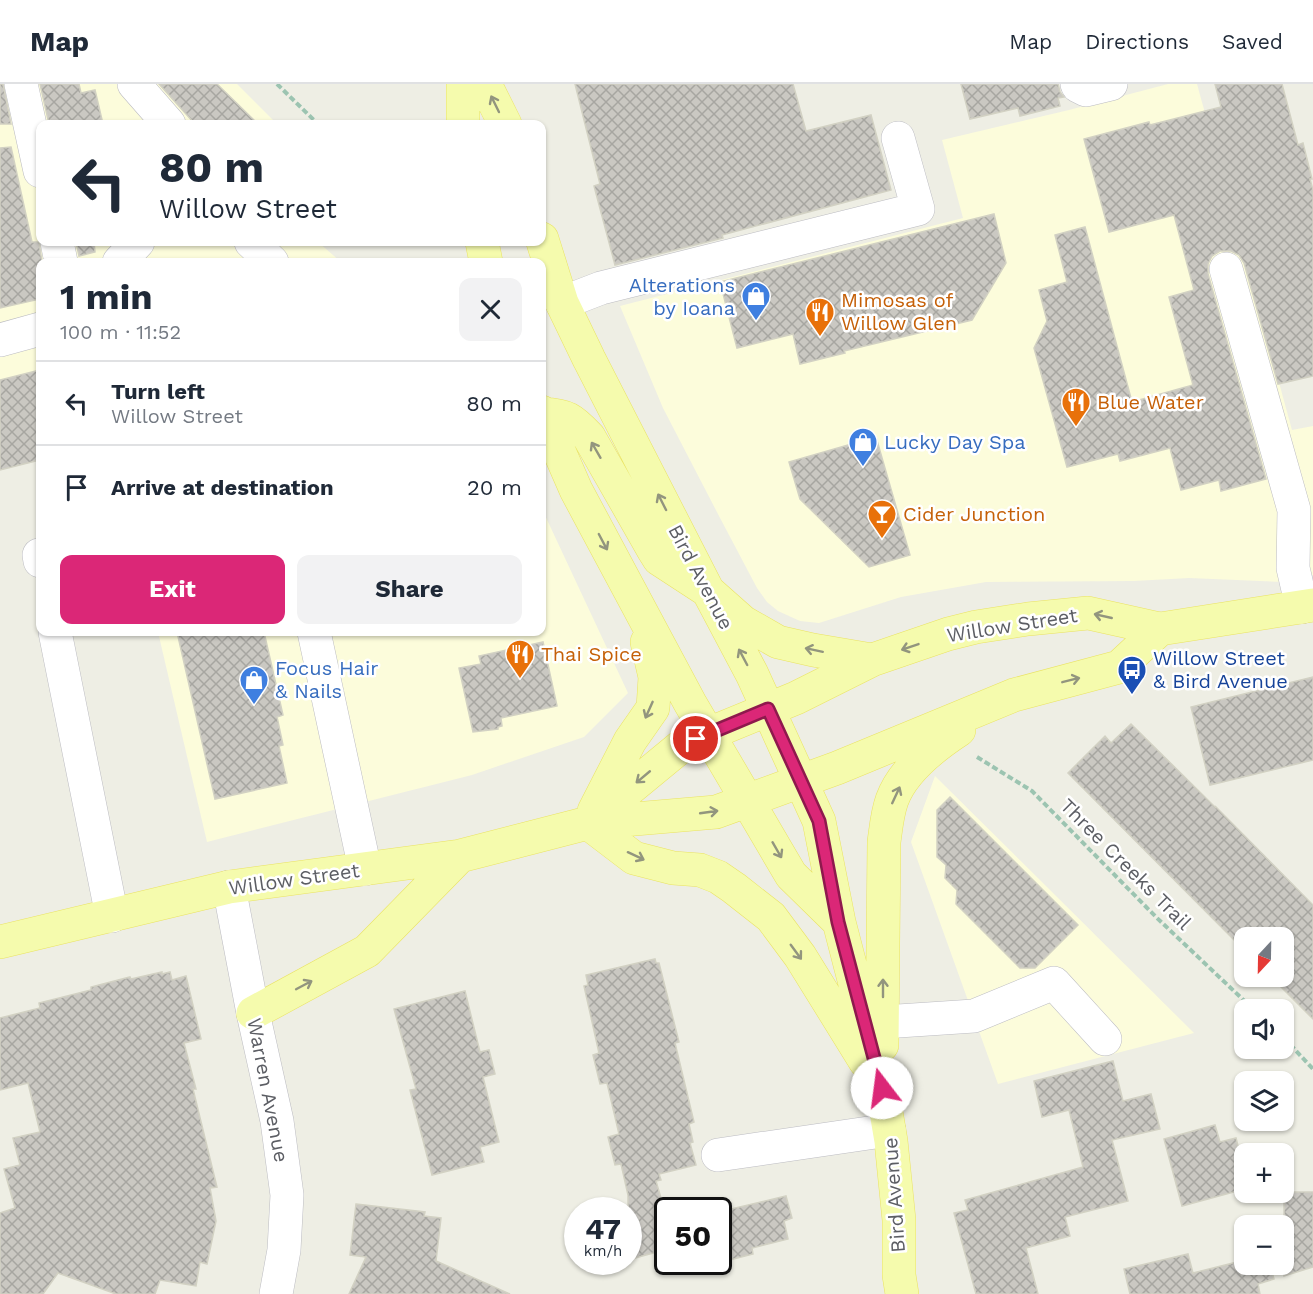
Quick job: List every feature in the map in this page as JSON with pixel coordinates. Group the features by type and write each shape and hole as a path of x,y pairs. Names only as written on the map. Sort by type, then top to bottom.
{"main road":[{"path":"463,84 463,120"},
{"path":"485,84 503,120"},
{"name":"Bird Avenue","path":"544,246 562,303 594,370 752,674 819,821 838,922 882,1088 899,1220 899,1275 902,1294"},
{"path":"546,414 566,417 589,437 659,559 708,591 743,622 778,642 872,660"},
{"path":"546,432 553,465 576,490 690,704 791,875 838,922"},
{"name":"Willow Street","path":"588,823 684,744 796,698 872,660 948,634 976,627 1088,613 1161,629 1307,606"},
{"path":"641,612 655,677 652,708 630,741 588,823 634,858 674,868 700,870 718,877 734,888 771,917 800,956 864,1025"},
{"name":"Willow Street","path":"0,942 230,887 460,856 588,823 716,812 837,768 1014,694 1119,668 1161,629"},
{"name":"Bird Avenue","path":"864,1025 884,842 892,799 904,777 920,760 951,735 1014,694"},
{"path":"253,1012 368,951 460,856"}],"street":[{"path":"21,84 36,153"},
{"path":"134,84 166,120"},
{"path":"1077,84 1086,90 1111,84"},
{"path":"562,303 602,288 918,209 898,138"},
{"path":"123,258 134,246"},
{"path":"255,246 268,258"},
{"path":"1226,269 1293,510 1293,568 1307,606"},
{"path":"0,340 36,330"},
{"path":"56,636 112,916"},
{"path":"315,636 365,869"},
{"name":"Warren Avenue","path":"230,887 253,1012 277,1121 287,1195 284,1250 276,1294"},
{"path":"864,1025 974,1016 1054,983 1105,1039"},
{"path":"718,1155 889,1130"}],"path":[{"path":"277,84 314,120"},
{"name":"Three Creeks Trail","path":"969,752 1032,791 1157,918 1242,999"},
{"path":"1294,1049 1313,1069"}],"shaded area":[{"path":"0,84 237,84 273,120 36,120 36,246 323,246 336,258 36,258 36,418 0,427"},
{"path":"1168,84 1197,84 1292,430 1313,426 1313,575 1283,582 1189,578 1134,581 986,582 901,597 819,623 800,621 778,611 767,602 757,588 663,408 620,306 963,218 942,140"},
{"path":"546,518 628,693 584,737 472,775 207,842 159,636 546,636"},
{"path":"935,776 1194,1033 998,1084 911,842"}],"building":[{"path":"0,84 3,84 11,124 0,124"},
{"path":"40,84 79,84 81,93 95,90 102,120 48,120"},
{"path":"159,84 217,84 254,120 191,120"},
{"path":"575,84 793,84 806,131 871,115 891,190 722,235 723,238 615,265 594,186 600,184"},
{"path":"961,84 1058,84 1064,97 1058,98 1060,106 1020,116 1018,108 970,119"},
{"path":"1215,84 1282,84 1298,145 1303,143 1313,190 1313,376 1278,384 1244,263 1239,255 1231,251 1220,251 1212,256 1208,264 1208,274 1266,479 1221,491 1219,480 1181,490 1170,448 1120,461 1118,454 1067,467 1034,348 1047,321 1039,290 1067,282 1055,235 1085,227 1132,402 1193,385 1169,297 1194,290 1174,215 1109,232 1084,139 1221,107"},
{"path":"11,147 32,242 36,242 36,246 40,246 41,258 36,258 36,300 0,308 0,148"},
{"path":"994,214 1006,263 972,320 800,364 793,334 737,348 720,282"},
{"path":"77,246 94,246 95,252 79,256"},
{"path":"36,371 36,461 0,470 0,380"},
{"path":"876,437 910,555 869,567 800,499 789,462"},
{"path":"178,636 265,636 283,715 277,717 283,745 279,746 287,783 215,799"},
{"path":"543,642 557,706 501,718 502,726 498,729 473,732 459,668 481,664 479,656"},
{"path":"1313,677 1313,760 1210,785 1191,707"},
{"path":"1131,724 1313,905 1313,1019 1281,987 1294,987 1294,927 1234,927 1234,940 1068,773 1105,736 1111,743"},
{"path":"950,797 1078,925 1035,968 1020,968 956,904 957,890 945,878 946,865 937,857 937,810"},
{"path":"655,959 656,963 659,963 679,1042 675,1043 694,1122 689,1124 693,1142 690,1143 696,1165 659,1174 661,1180 656,1181 661,1197 654,1197 654,1253 642,1256 642,1197 628,1197 621,1164 615,1165 608,1137 619,1134 607,1083 600,1084 593,1055 599,1053 584,986 588,985 586,975"},
{"path":"162,972 162,974 170,972 172,980 186,976 201,1039 184,1043 217,1187 210,1188 216,1221 207,1264 200,1262 196,1286 160,1280 155,1294 116,1294 58,1273 43,1294 0,1294 0,1213 15,1208 4,1169 20,1165 13,1138 40,1132 28,1083 0,1090 0,1018 40,1008 39,1003 91,990 91,987"},
{"path":"465,991 480,1052 489,1050 495,1074 483,1077 499,1142 480,1147 484,1162 432,1175 410,1090 416,1089 394,1009"},
{"path":"1113,1061 1123,1101 1151,1094 1160,1129 1112,1140 1128,1201 1065,1217 1070,1236 1026,1248 1038,1294 976,1294 954,1213 968,1210 965,1200 1083,1167 1069,1110 1042,1117 1034,1081"},
{"path":"1215,1125 1220,1142 1236,1138 1237,1143 1234,1143 1234,1192 1182,1206 1164,1139"},
{"path":"1294,1192 1313,1192 1313,1267 1294,1273 1294,1215 1284,1215 1284,1203 1294,1203"},
{"path":"786,1196 792,1218 784,1221 788,1239 752,1248 753,1254 732,1259 732,1209"},
{"path":"356,1204 425,1212 424,1216 441,1218 436,1261 510,1294 349,1294 366,1257 350,1255"},
{"path":"1188,1254 1193,1273 1234,1263 1234,1275 1273,1275 1274,1279 1258,1284 1260,1294 1130,1294 1124,1269"}],"place":[{"name":"Alterations by Ioana","path":"756,322"},
{"name":"Mimosas of Willow Glen","path":"820,338"},
{"name":"Blue Water","path":"1076,428"},
{"name":"Lucky Day Spa","path":"863,468"},
{"name":"Cider Junction","path":"882,540"},
{"name":"Thai Spice","path":"520,680"},
{"name":"Willow Street & Bird Avenue","path":"1132,696"},
{"name":"Focus Hair & Nails","path":"254,706"}],"route":[{"path":"696,739 768,709 819,821 838,922 882,1088"}]}
